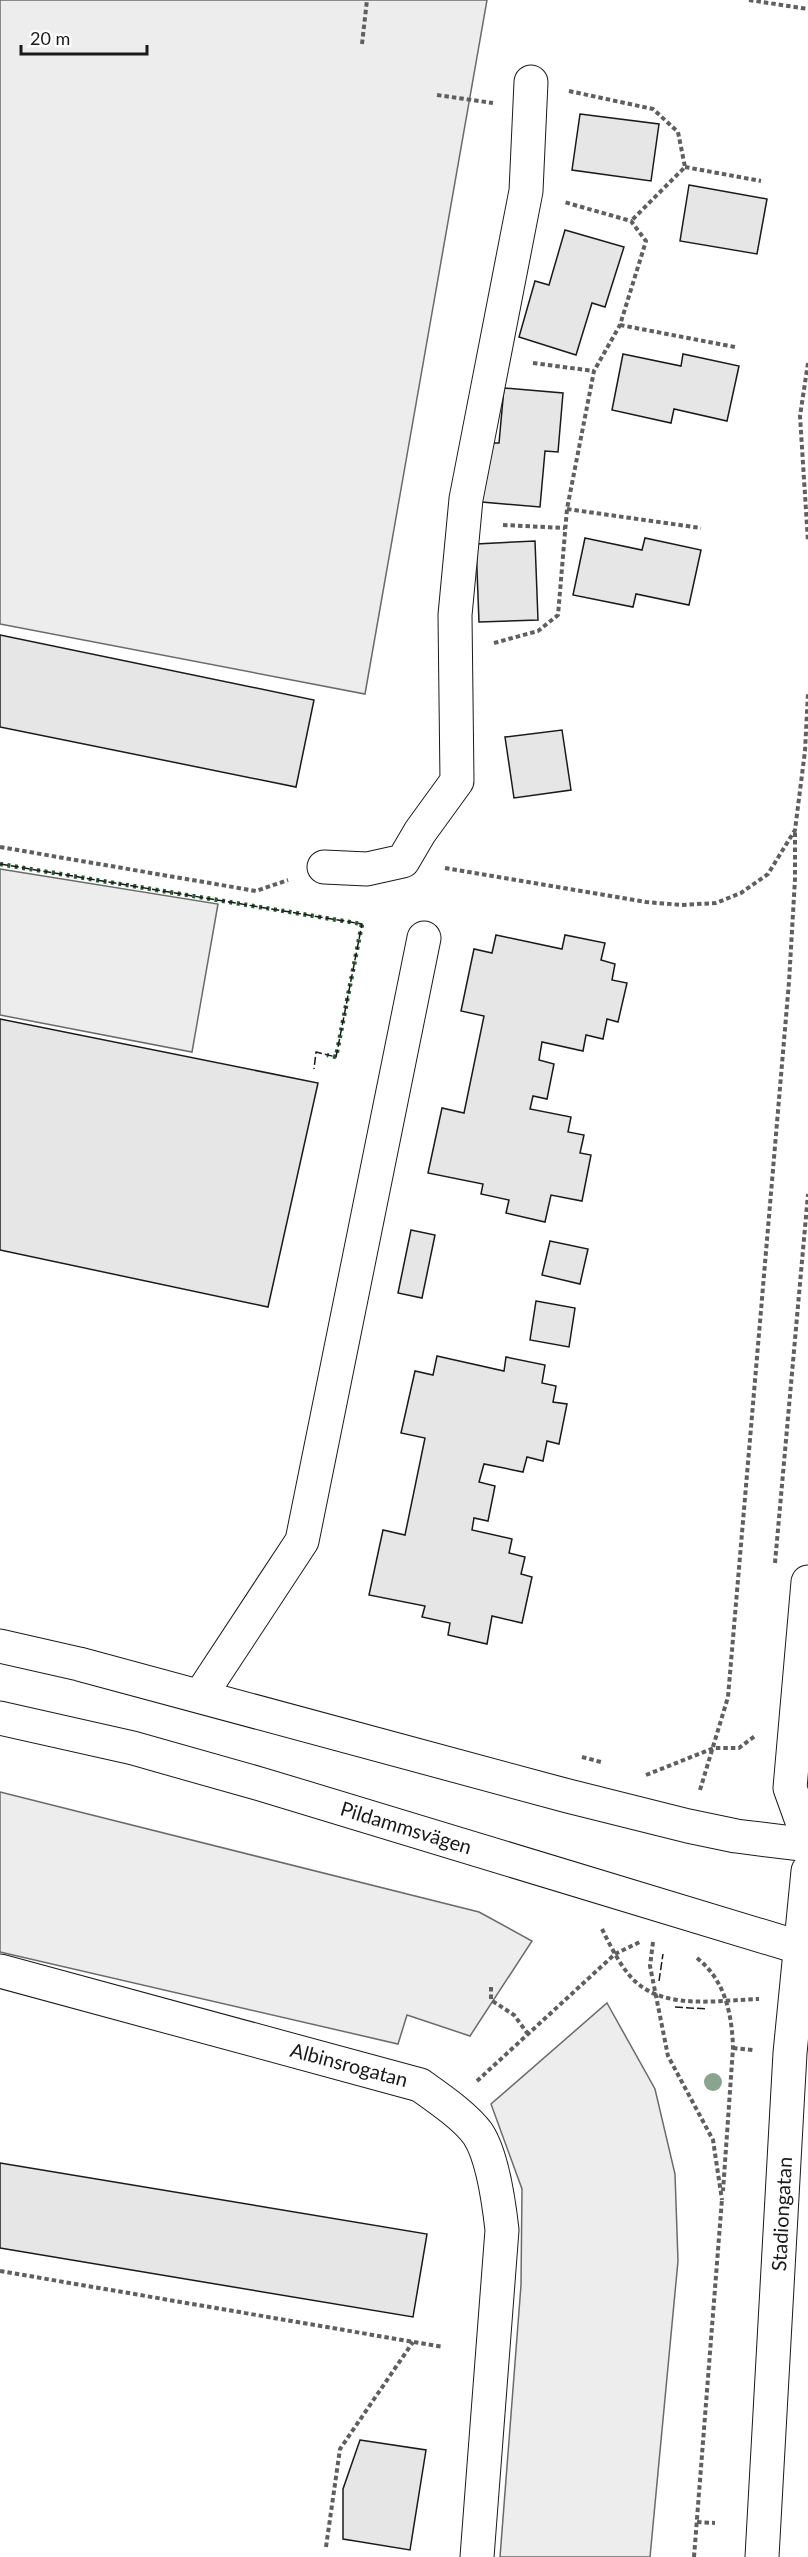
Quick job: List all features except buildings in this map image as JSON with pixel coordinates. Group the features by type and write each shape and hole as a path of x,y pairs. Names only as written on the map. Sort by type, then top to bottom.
{"main road":[{"path":"324,867 367,869 403,861 420,832 457,781 455,615 466,499 526,191 530,95"},
{"path":"200,1696 302,1541 424,938"},
{"path":"808,1582 790,1788 808,1838"},
{"path":"0,1646 200,1696 568,1796 688,1826 736,1836 808,1845"},
{"name":"Pildammsvägen","path":"0,1718 179,1761 804,1949"},
{"name":"Stadiongatan","path":"762,2557 795,1998 804,1949 808,1871"},
{"name":"Albinsrogatan","path":"0,1971 420,2085 449,2107 478,2134 491,2167 499,2199 502,2230 477,2557"}],"path":[{"path":"362,44 368,0"},
{"path":"749,0 808,9"},
{"path":"437,95 530,95 653,109 678,132 685,167"},
{"path":"685,167 761,181"},
{"path":"631,221 685,167"},
{"path":"455,653 538,632 558,615 567,509 594,371 620,325 646,241 631,221 526,191"},
{"path":"620,325 735,348"},
{"path":"494,358 594,371"},
{"path":"808,363 800,416 808,510 808,542"},
{"path":"567,509 701,528"},
{"path":"464,523 565,528"},
{"path":"688,1826 728,1697 789,982 795,879 795,830 805,751 808,693"},
{"path":"403,861 646,902 682,905 716,903 741,893 768,874 795,830"},
{"path":"0,847 256,891 324,867"},
{"path":"774,1569 808,1194"},
{"path":"644,1775 714,1748 739,1748 759,1732"},
{"path":"573,1879 615,1954 636,1982 654,1995 688,2001 795,1998"},
{"path":"449,2107 615,1954 653,1936 650,1966 668,2056 713,2140 722,2200"},
{"path":"691,1954 708,1967 727,2000 733,2048 694,2557"},
{"path":"491,1987 490,2000 513,2015 528,2034"},
{"path":"0,2271 443,2347"},
{"path":"326,2547 340,2449 413,2342"},
{"path":"697,2522 715,2523"}],"shaded area":[{"path":"0,0 487,0 365,694 0,624"},
{"path":"0,869 218,904 192,1052 0,1015"},
{"path":"0,1792 479,1912 532,1941 470,2036 407,2015 398,2044 0,1952"},
{"path":"607,2003 655,2089 675,2174 678,2261 650,2557 500,2557 521,2285 522,2189 491,2104"}],"hedge":[{"path":"0,864 362,924 336,1057 327,1055"}],"fence":[{"path":"0,864 362,924 336,1057 316,1052 314,1069"},
{"path":"659,1981 663,1954"},
{"path":"675,2007 708,2009"}]}
